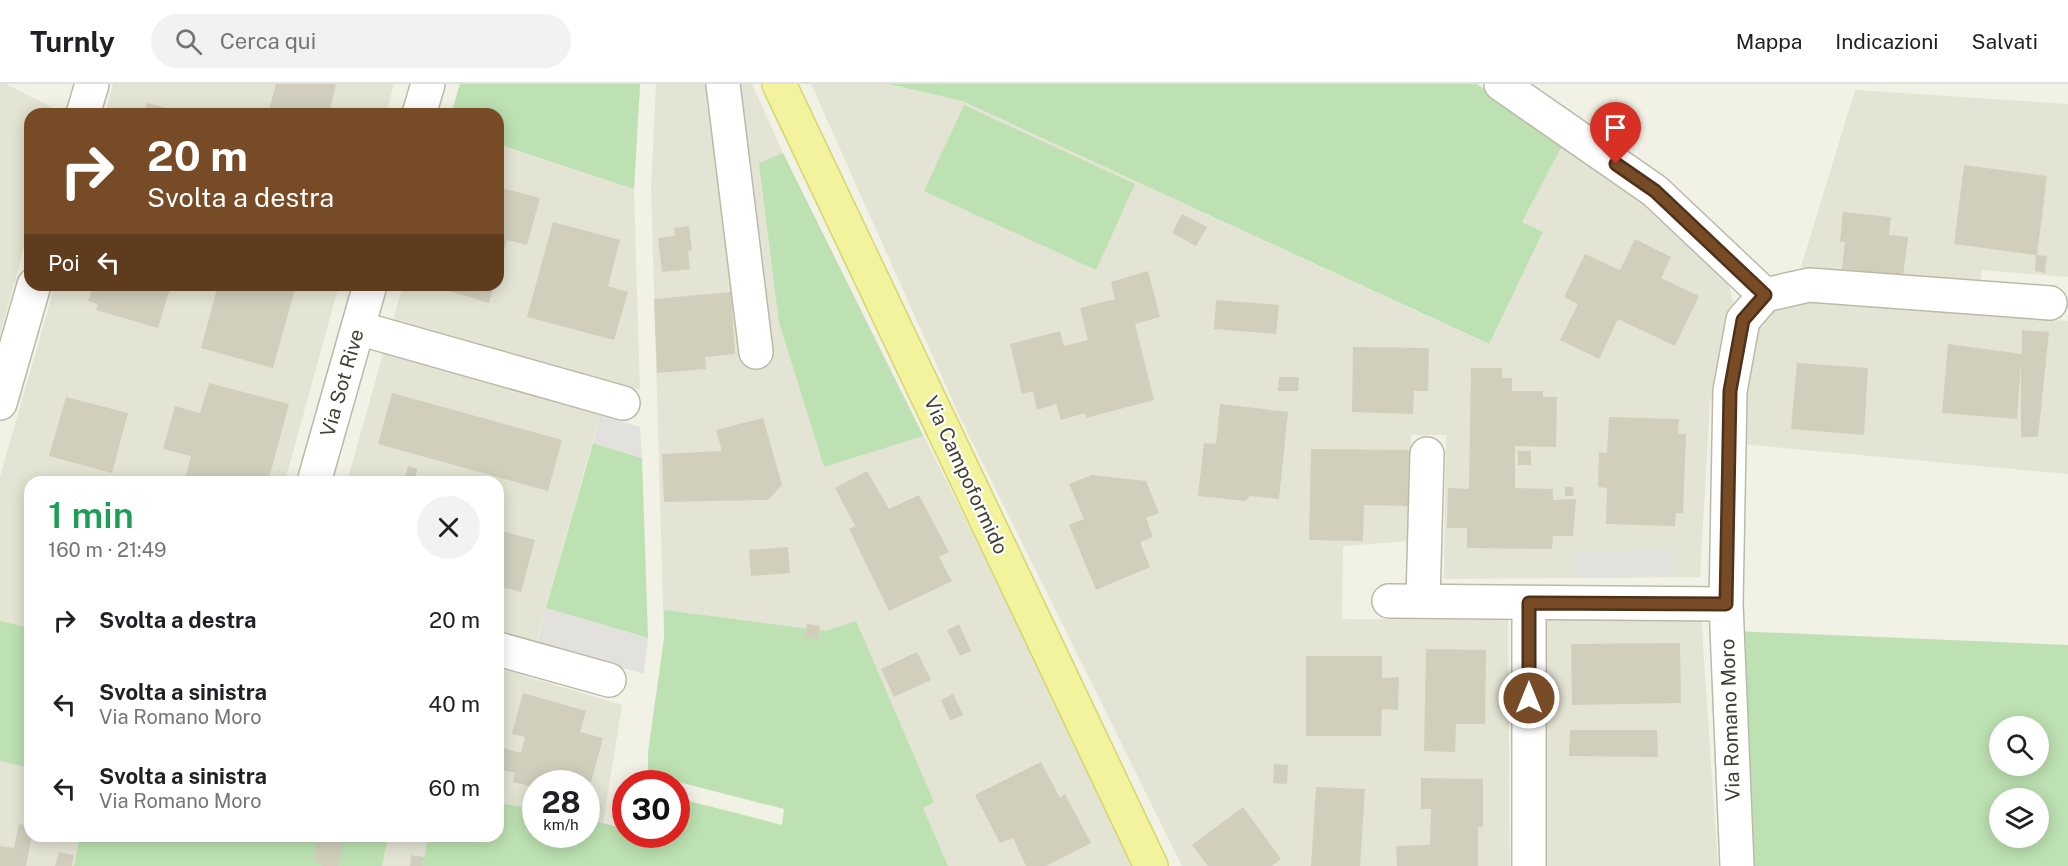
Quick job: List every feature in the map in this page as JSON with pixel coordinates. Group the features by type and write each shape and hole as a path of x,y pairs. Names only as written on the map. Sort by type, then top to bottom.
{"main road":[{"name":"Via Campoformido","path":"779,84 1151,866"}],"street":[{"path":"85,108 92,84"},
{"path":"421,108 428,84"},
{"path":"723,84 756,352"},
{"path":"1501,84 1655,191 1765,295 1809,285 2050,303"},
{"path":"0,403 32,291"},
{"name":"Via Sot Rive","path":"316,476 368,291"},
{"name":"Via Romano Moro","path":"1737,866 1726,604 1730,391 1743,320 1765,295"},
{"path":"358,328 623,403"},
{"path":"1423,601 1427,454"},
{"path":"1389,601 1726,604"},
{"path":"1529,603 1529,866"},
{"path":"504,651 609,680"}],"shaded area":[{"path":"0,84 6,84 53,108 24,108 24,247 0,335"},
{"path":"113,84 394,84 388,108 107,108"},
{"path":"460,84 640,84 634,189 640,390 393,320 401,291 504,291 504,108 453,108"},
{"path":"656,84 752,84 783,153 1138,866 908,866 922,807 934,802 690,780 690,770 648,770 648,753 664,638 651,189"},
{"path":"811,84 888,84 962,101 1488,344 1543,233 1522,222 1563,144 1651,205 1728,278 1733,303 1722,403 1710,401 1700,577 1444,579 1446,435 1411,435 1410,541 1343,546 1342,619 1508,620 1510,866 1182,866 959,415"},
{"path":"1855,90 2068,104 2068,277 1982,270 1980,283 1801,267"},
{"path":"53,291 337,291 286,476 24,476 24,842 504,842 504,670 622,705 603,823 612,825 612,848 690,848 690,807 772,866 0,866 0,477"},
{"path":"1806,301 2068,321 2068,474 1741,444 1751,341 1756,328 1769,314 1788,304"},
{"path":"384,350 600,415 536,643 504,634 504,476 349,476"},
{"path":"600,415 640,427 642,458 593,443"},
{"path":"1674,550 1675,576 1575,577 1575,552"},
{"path":"546,608 648,638 644,674 537,643"},
{"path":"1701,616 1718,866 1546,866 1545,618"}],"green space":[{"path":"460,84 640,84 634,189 504,146 504,108 453,108"},
{"path":"888,84 1477,84 1563,144 1522,222 1543,232 1489,344 962,101"},
{"path":"964,105 1135,184 1096,270 924,191"},
{"path":"783,153 923,436 824,467 779,322 759,163"},
{"path":"593,443 642,458 648,638 546,608"},
{"path":"664,610 826,631 856,621 934,802 923,808 948,866 423,866 427,842 504,842 504,804 522,807 522,848 600,848 600,823 612,825 612,848 690,848 690,801 782,825 784,809 690,785 690,770 648,770 648,753 664,639"},
{"path":"0,621 24,627 24,767 0,761"},
{"path":"1734,631 2068,645 2068,866 1748,866"},
{"path":"79,842 387,842 382,866 74,866"}],"building":[{"path":"276,84 336,84 330,108 270,108"},
{"path":"147,103 166,108 146,108"},
{"path":"1964,165 2047,176 2037,255 2047,256 2045,273 2035,271 2036,255 1954,244"},
{"path":"504,189 540,198 527,245 507,240 504,251"},
{"path":"1843,212 1891,217 1889,235 1908,237 1903,276 1842,269 1845,242 1840,242"},
{"path":"1182,214 1207,227 1196,246 1172,233"},
{"path":"553,222 620,240 608,286 628,292 614,340 527,317"},
{"path":"689,226 692,250 688,251 690,269 662,272 658,238 675,236 674,228"},
{"path":"1635,239 1671,257 1661,278 1699,296 1675,346 1618,319 1599,359 1560,340 1578,304 1564,297 1585,254 1620,270"},
{"path":"1148,271 1160,317 1135,324 1154,400 1086,418 1085,413 1061,420 1056,404 1037,410 1033,391 1022,394 1010,344 1060,331 1064,346 1088,340 1080,308 1115,299 1111,282"},
{"path":"91,291 169,291 158,328 96,310 98,304 88,301"},
{"path":"216,291 294,291 273,368 201,348"},
{"path":"449,291 492,291 489,303"},
{"path":"731,292 735,354 705,357 706,369 657,373 654,299"},
{"path":"1216,300 1279,305 1276,334 1214,329"},
{"path":"2022,330 2049,332 2038,437 2021,437 2021,364 2017,419 1942,413 1948,344 2022,354"},
{"path":"1353,347 1429,348 1428,391 1414,391 1413,414 1352,412"},
{"path":"1797,363 1868,368 1864,435 1791,429"},
{"path":"1471,368 1502,368 1502,378 1512,378 1512,391 1543,391 1543,397 1557,397 1556,447 1515,446 1515,488 1553,489 1553,500 1576,499 1573,536 1553,536 1552,549 1467,548 1467,528 1447,528 1448,488 1469,489"},
{"path":"1279,377 1299,377 1298,391 1278,391"},
{"path":"209,383 289,404 270,476 186,476 191,456 163,449 175,406 200,413"},
{"path":"392,393 562,440 548,491 504,479 504,476 494,476 378,444"},
{"path":"66,397 128,413 112,473 49,456"},
{"path":"1220,404 1288,412 1279,499 1250,496 1245,501 1198,496 1204,443 1216,444"},
{"path":"1609,417 1679,419 1678,434 1686,434 1683,513 1676,513 1675,526 1606,524 1607,488 1598,487 1599,452 1607,453"},
{"path":"763,418 782,485 768,500 664,502 662,454 722,451 716,430"},
{"path":"1311,449 1409,450 1408,506 1364,505 1363,541 1309,540"},
{"path":"1518,451 1531,451 1531,465 1518,465"},
{"path":"408,466 418,469 415,476 405,476"},
{"path":"867,471 889,509 919,495 949,552 939,557 952,581 889,611 849,529 855,526 835,488"},
{"path":"1092,475 1146,481 1159,513 1146,518 1153,537 1140,542 1150,567 1096,590 1069,525 1084,519 1069,484"},
{"path":"1565,487 1573,487 1574,496 1565,496"},
{"path":"504,532 535,540 521,592 504,588"},
{"path":"788,547 790,573 751,576 749,550"},
{"path":"807,624 820,626 818,639 805,637"},
{"path":"959,624 971,651 960,656 947,630"},
{"path":"1680,643 1681,703 1572,705 1571,644"},
{"path":"1426,649 1486,650 1485,724 1456,724 1455,752 1424,751"},
{"path":"917,652 931,680 894,697 881,669"},
{"path":"1306,656 1382,656 1382,678 1399,677 1398,710 1382,709 1381,736 1306,736"},
{"path":"523,693 586,711 580,732 603,738 594,770 522,770 522,784 513,782 515,773 504,770 504,748 521,753 525,737 512,734"},
{"path":"953,694 963,715 950,721 941,700"},
{"path":"1570,730 1657,730 1658,757 1569,756"},
{"path":"1041,762 1060,798 1065,794 1091,843 1046,866 1026,866 1013,838 1000,843 975,795"},
{"path":"1274,764 1288,765 1287,784 1273,783"},
{"path":"1421,778 1483,779 1483,827 1478,827 1478,866 1397,866 1396,846 1430,845 1431,809 1421,809"},
{"path":"1316,787 1365,789 1360,866 1311,866"},
{"path":"1243,807 1281,859 1272,866 1208,866 1192,845"},
{"path":"19,824 24,825 24,842 31,842 26,866 0,866 0,846 14,848"},
{"path":"317,842 343,842 339,866 322,866 322,863 314,861"},
{"path":"59,852 74,855 72,866 55,866"},
{"path":"411,855 424,857 423,866 410,866"}],"route":[{"path":"1529,698 1529,603 1726,604 1730,391 1743,320 1765,295 1655,191 1616,164"}]}
